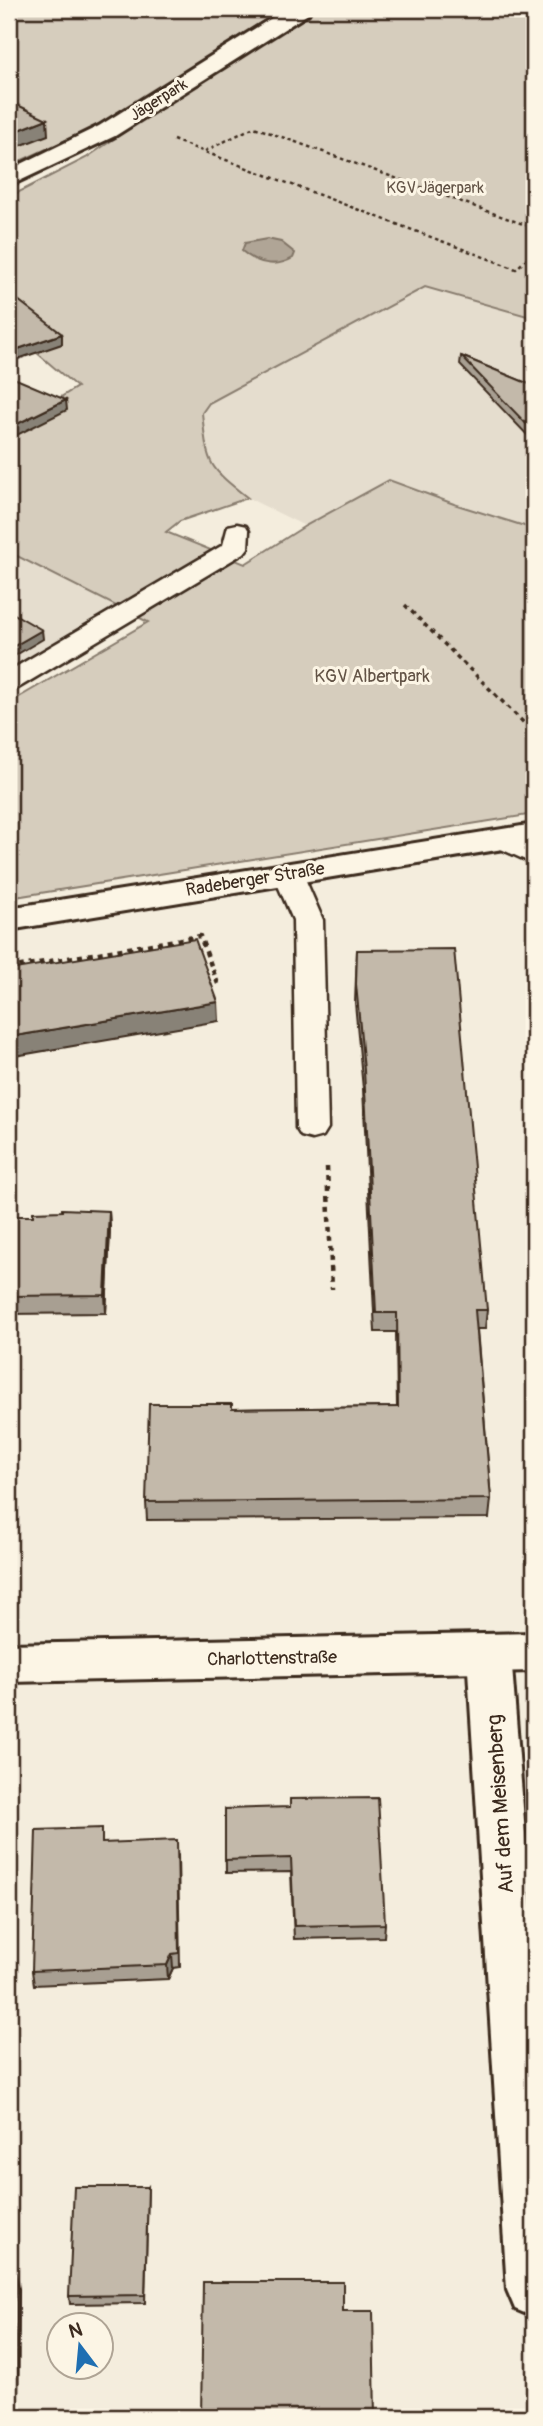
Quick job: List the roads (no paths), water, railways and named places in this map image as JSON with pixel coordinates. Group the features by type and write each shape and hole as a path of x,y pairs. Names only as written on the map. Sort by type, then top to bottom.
{"street":[{"name":"Jägerpark","path":"9,179 123,121 300,9"},
{"name":"Radeberger Straße","path":"9,919 534,834"},
{"name":"Charlottenstraße","path":"9,1663 512,1653"},
{"name":"Auf dem Meisenberg","path":"512,1653 534,2290"}],"lane":[{"path":"9,682 236,548 237,531"},
{"path":"502,839 534,855"},
{"path":"288,874 307,920 312,1128"}],"park label":[{"name":"KGV Jägerpark","path":"435,187"},
{"name":"KGV Albertpark","path":"372,676"}]}
